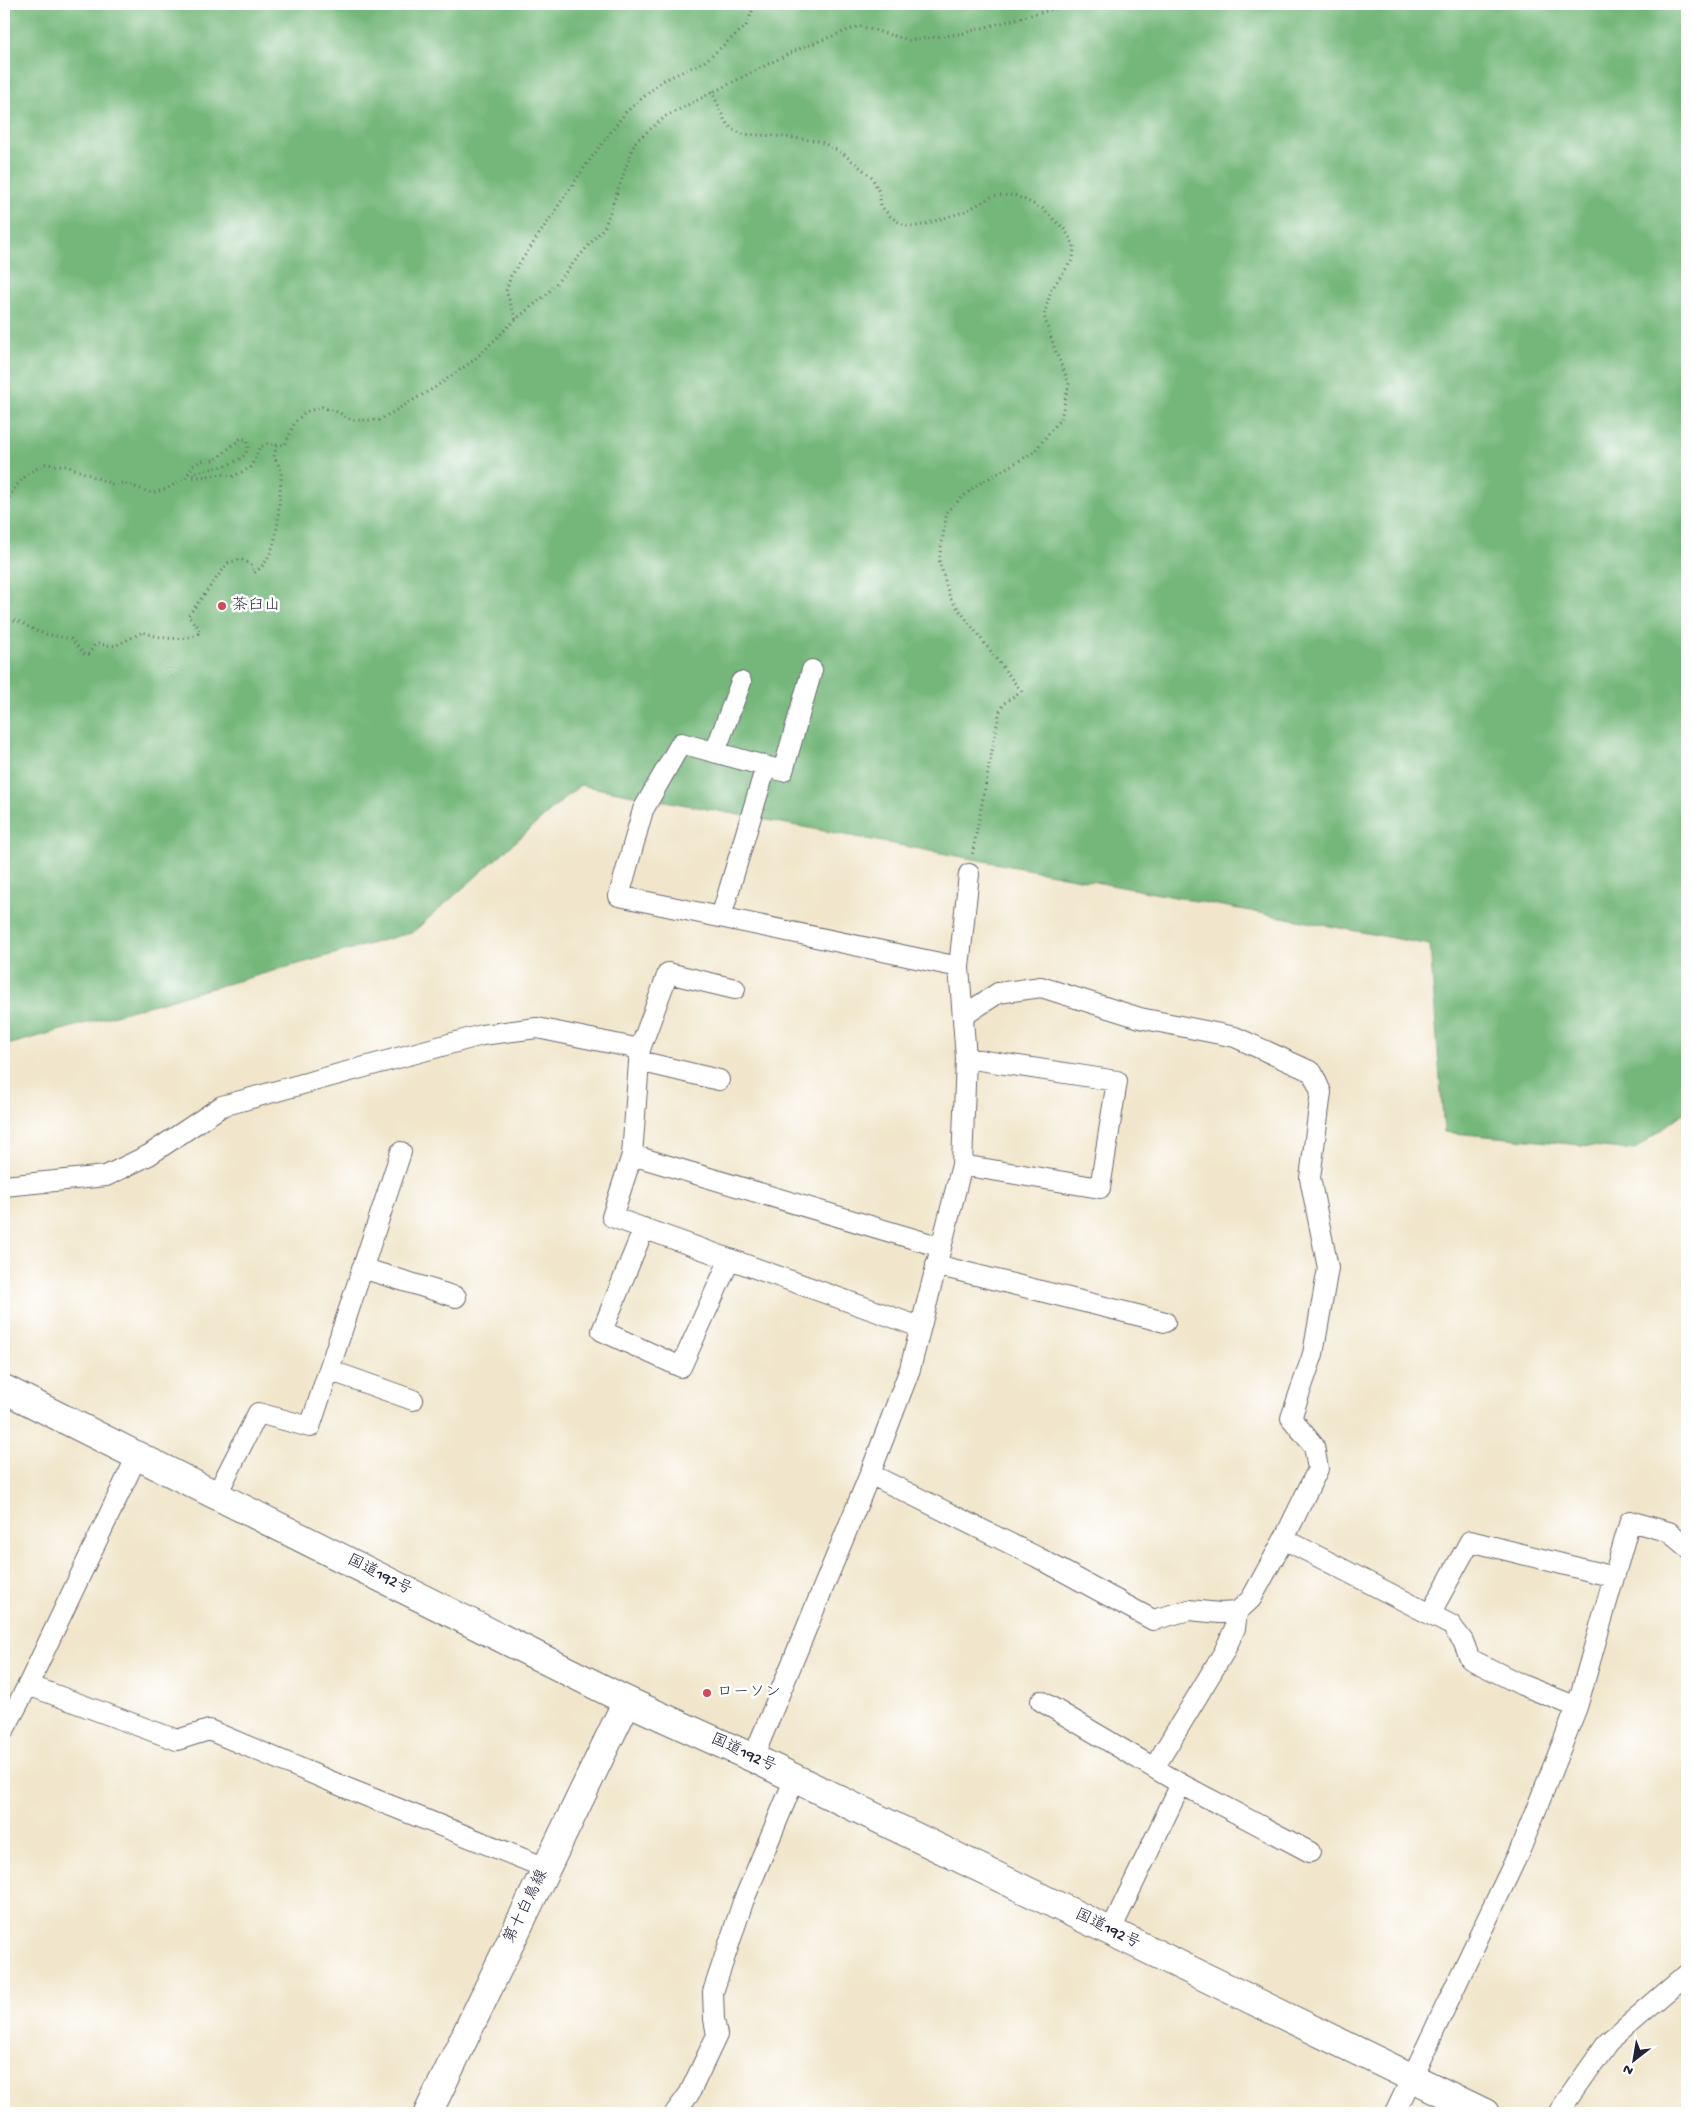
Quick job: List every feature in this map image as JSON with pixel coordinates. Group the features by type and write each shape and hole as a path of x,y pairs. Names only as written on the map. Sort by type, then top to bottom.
{"main road":[{"name":"国道192号","path":"4,1389 138,1454 627,1701 795,1778 1485,2113"},
{"name":"第十白鳥線","path":"428,2113 627,1701"}],"street":[{"path":"812,670 783,771 681,743 643,810 618,896 959,967"},
{"path":"715,752 741,682"},
{"path":"721,917 766,766"},
{"path":"753,1758 870,1474 910,1369 962,1165 966,1058 959,967 968,874"},
{"path":"735,989 668,973 639,1055 632,1155 612,1217 920,1327"},
{"path":"963,1016 998,992 1041,986 1140,1018 1235,1037 1312,1072 1321,1092 1310,1178 1328,1268 1313,1354 1291,1418 1314,1446 1318,1469 1284,1539 1251,1598 1237,1612 1235,1628 1224,1652 1154,1768"},
{"path":"4,1186 106,1176 149,1155 222,1106 482,1035 537,1028 639,1055 719,1080"},
{"path":"962,1165 1100,1188 1118,1081 966,1058"},
{"path":"217,1494 258,1413 310,1427 401,1152"},
{"path":"632,1155 938,1256 1165,1322"},
{"path":"644,1228 602,1331 681,1367 730,1259"},
{"path":"362,1268 456,1297"},
{"path":"329,1370 413,1400"},
{"path":"4,1730 28,1685 138,1454"},
{"path":"870,1474 1037,1557 1153,1620 1189,1610 1220,1613 1237,1612"},
{"path":"1395,2113 1520,1850 1577,1708 1630,1521 1669,1532 1687,1547"},
{"path":"1284,1539 1451,1625 1463,1641 1470,1659 1522,1685 1577,1708"},
{"path":"1430,1614 1470,1541 1614,1577"},
{"path":"28,1685 177,1740 208,1730 349,1790 546,1868"},
{"path":"1041,1701 1182,1784 1310,1852"},
{"path":"675,2113 689,2094 717,2035 714,2019 713,1992 743,1902 795,1778"},
{"path":"1110,1932 1182,1784"},
{"path":"1558,2113 1608,2042 1687,1974"}],"path":[{"path":"516,319 506,292 511,276 586,164 626,112 662,80 704,62 746,26 756,4"},
{"path":"4,506 22,479 29,472 45,464 67,466 114,485 123,484 152,493 166,490 186,478 193,465 204,460 215,460 241,438 247,440 248,444 245,455 234,463 194,473 192,478 223,474 232,477 251,466 260,447 267,444 285,445 294,422 304,412 322,407 340,413 351,420 379,420 427,392 474,360 516,319 547,294 605,226 635,142 666,116 796,50 859,26 909,40 960,34 1072,4"},
{"path":"712,92 725,121 732,129 742,134 819,141 841,152 872,177 879,192 881,206 890,216 904,226 919,226 966,211 993,196 1014,195 1042,208 1065,230 1074,244 1073,259 1051,290 1044,316 1055,350 1069,383 1061,418 1034,452 974,487 947,511 938,560 950,598 1021,691 1003,704 999,714 968,874"},
{"path":"4,619 20,622 46,634 71,639 85,655 89,654 97,644 116,646 143,632 166,640 194,636 200,633 200,628 188,616 228,562 240,559 250,564 254,573 261,569 270,552 278,517 281,479 281,469 274,457 277,445"}],"green space":[{"path":"4,4 1687,4 1687,1110 1634,1150 1444,1132 1430,945 580,785 413,932 4,1046"}],"place":[{"name":"茶臼山","path":"222,606"},
{"name":"ローソン","path":"707,1693"}]}
